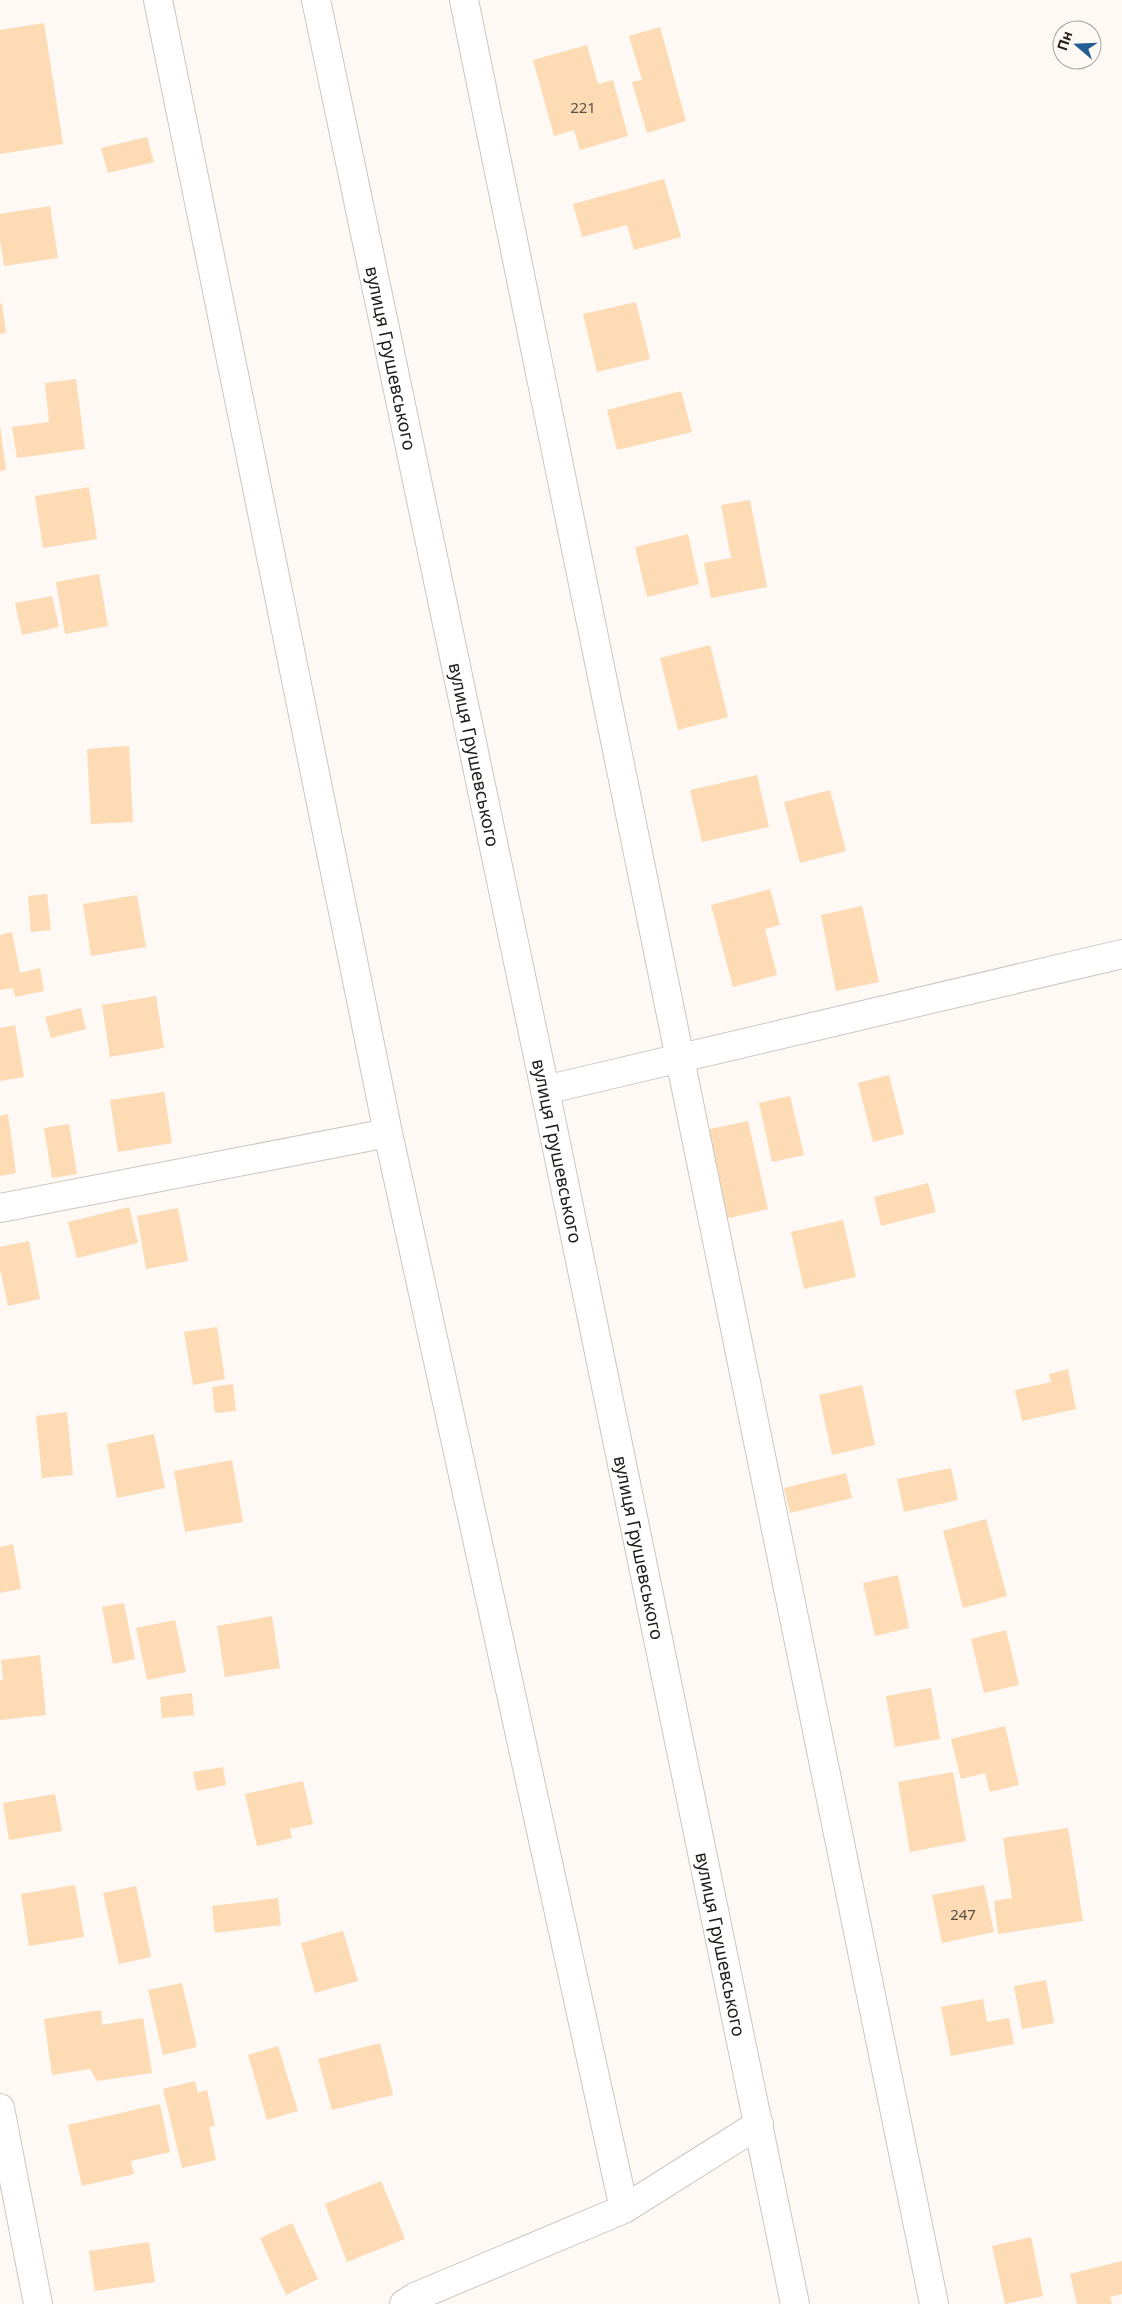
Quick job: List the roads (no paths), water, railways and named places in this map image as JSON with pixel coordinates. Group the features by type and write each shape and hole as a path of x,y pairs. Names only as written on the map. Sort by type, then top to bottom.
{"main road":[{"path":"158,0 388,1133 624,2209"},
{"name":"вулиця Грушевського","path":"316,0 545,1090 795,2304"},
{"path":"464,0 934,2304"},
{"path":"545,1090 1122,954"},
{"path":"0,1208 388,1133"},
{"path":"0,2108 38,2304"},
{"path":"404,2304 415,2297 624,2209 759,2124"}]}
